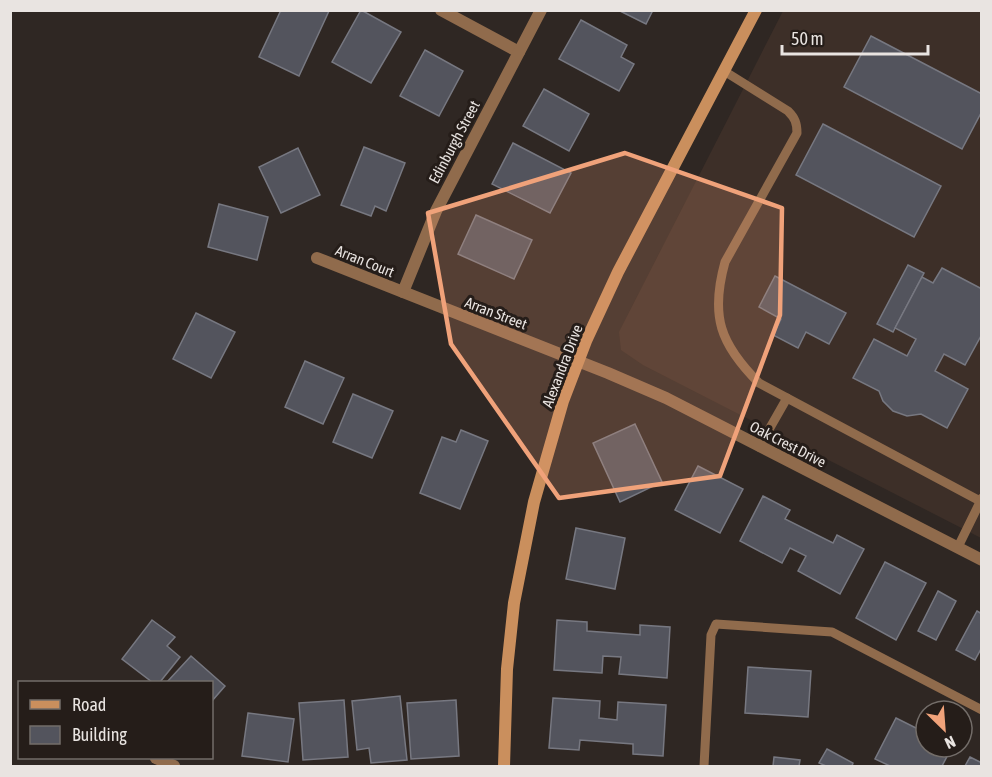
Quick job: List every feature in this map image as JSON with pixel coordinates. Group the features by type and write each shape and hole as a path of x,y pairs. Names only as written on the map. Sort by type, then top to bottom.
{"street":[{"path":"441,10 519,52"},
{"name":"Edinburgh Street","path":"403,292 436,212 541,10"},
{"name":"Alexandra Drive","path":"504,766 509,648 524,544 543,468 578,361 618,272 756,10"},
{"name":"Arran Court","path":"317,258 403,292"},
{"name":"Arran Street","path":"403,292 578,361"},
{"name":"Oak Crest Drive","path":"578,361 666,398 981,560"},
{"path":"158,759 174,766"}],"lane":[{"path":"724,70 788,111 794,117 797,126 796,133 725,262 718,286 718,312 725,339 741,365 759,383 981,500 958,547"},
{"path":"759,447 787,398"},
{"path":"704,766 711,635 716,624 832,632 981,710"}],"highlighted area":[{"path":"625,153 782,208 780,315 720,476 559,498 451,344 428,213"}],"shaded area":[{"path":"783,11 981,11 981,538 643,365 621,350 619,332"}],"building":[{"path":"281,10 329,11 299,76 259,57"},
{"path":"361,10 401,32 371,83 332,62"},
{"path":"618,10 653,10 646,24"},
{"path":"581,20 627,45 621,57 634,64 619,91 559,59"},
{"path":"871,36 982,94 982,111 962,149 844,87"},
{"path":"425,50 463,71 439,116 400,96"},
{"path":"544,89 589,114 569,151 523,126"},
{"path":"823,124 941,186 914,237 796,175"},
{"path":"513,143 571,173 550,213 492,184"},
{"path":"364,147 405,163 386,211 375,206 371,216 341,205"},
{"path":"298,148 320,195 281,213 259,167"},
{"path":"219,204 268,217 257,260 208,247"},
{"path":"476,215 532,240 514,279 458,254"},
{"path":"908,265 924,273 893,332 877,324"},
{"path":"942,268 982,289 982,334 965,365 944,354 935,371 968,389 947,428 921,414 907,416 893,411 883,401 879,391 853,378 874,339 907,356 916,339 895,328 922,277 933,283"},
{"path":"775,276 846,313 829,344 806,332 798,348 773,335 781,319 759,307"},
{"path":"196,313 235,332 211,378 173,359"},
{"path":"305,361 344,378 323,424 285,407"},
{"path":"353,394 393,411 372,458 333,442"},
{"path":"635,424 662,482 620,502 593,443"},
{"path":"461,430 488,441 460,509 420,493 442,437 456,442"},
{"path":"698,466 743,489 720,533 675,510"},
{"path":"763,496 790,510 785,519 833,543 837,535 864,549 840,594 798,571 806,556 790,548 782,563 740,541"},
{"path":"576,528 625,538 615,589 566,579"},
{"path":"885,562 926,583 896,640 856,618"},
{"path":"938,591 956,601 936,640 918,631"},
{"path":"977,611 982,614 982,647 975,660 956,650"},
{"path":"152,620 175,637 167,646 180,657 161,681 151,681 122,659"},
{"path":"557,620 587,622 587,631 640,635 640,625 670,627 667,678 619,674 621,657 603,656 602,673 554,670"},
{"path":"191,656 225,686 213,700 213,681 168,681"},
{"path":"748,667 811,671 808,717 745,713"},
{"path":"400,696 407,760 371,763 369,748 357,750 352,701"},
{"path":"553,698 600,701 599,718 617,720 618,702 666,705 663,756 633,754 633,744 580,740 579,750 549,748"},
{"path":"344,700 348,757 303,760 299,703"},
{"path":"456,700 459,756 411,759 407,703"},
{"path":"248,713 294,719 288,762 242,756"},
{"path":"896,718 914,727 914,759 946,759 942,766 890,766 875,759"},
{"path":"827,749 853,763 852,766 826,766 819,763"},
{"path":"774,757 800,760 799,766 773,766"},
{"path":"969,759 982,763 982,766 965,766"}]}
